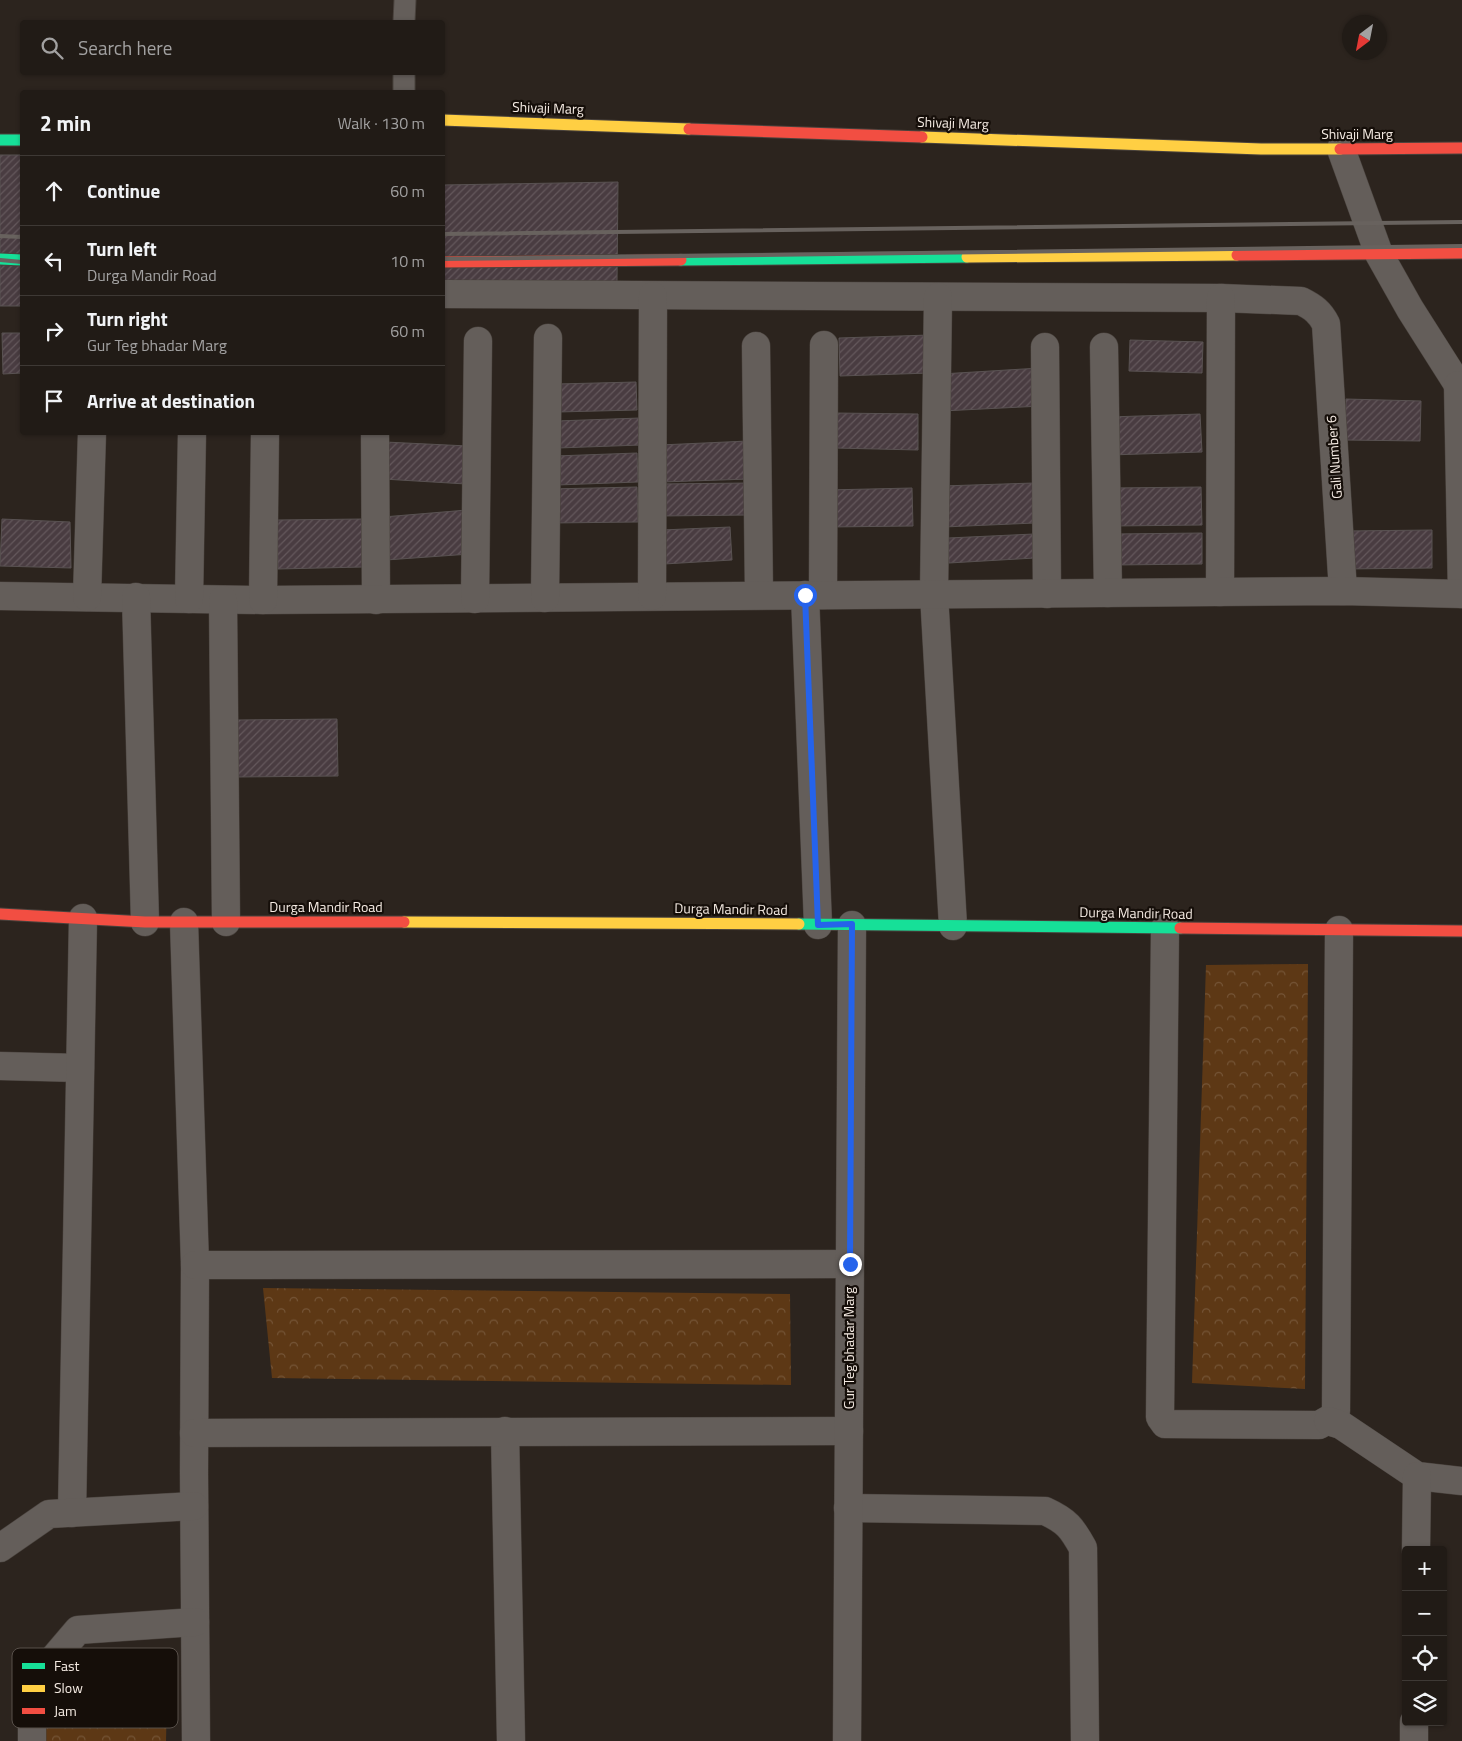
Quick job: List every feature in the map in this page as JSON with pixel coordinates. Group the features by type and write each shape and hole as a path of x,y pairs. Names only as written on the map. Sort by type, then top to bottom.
{"main road":[{"name":"Shivaji Marg","path":"445,120 1261,149 1462,148"},
{"path":"0,140 20,140"},
{"path":"445,262 1462,253"},
{"path":"0,260 20,260"},
{"name":"Durga Mandir Road","path":"0,914 145,922 852,924 1462,931"}],"street":[{"path":"0,596 223,600 376,600 1342,591 1462,594 1460,388 1410,309 1379,254 1341,149"},
{"path":"445,294 1221,298 1220,592"},
{"path":"652,596 653,296"},
{"path":"938,297 934,594 953,926"},
{"name":"Gali Number 6","path":"1221,298 1301,301 1311,306 1320,314 1326,324 1342,591"},
{"path":"545,598 548,338"},
{"path":"475,598 478,340"},
{"path":"818,925 814,595 824,345"},
{"path":"756,346 759,595"},
{"path":"1045,347 1046,594"},
{"path":"1104,347 1108,593"},
{"path":"87,597 92,435"},
{"path":"189,599 192,435"},
{"path":"263,600 265,435"},
{"path":"375,435 376,600"},
{"path":"136,597 145,922"},
{"path":"223,600 226,922"},
{"path":"72,1513 83,918"},
{"path":"184,922 195,1265 194,1506 196,1741"},
{"name":"Gur Teg bhadar Marg","path":"847,1741 852,924"},
{"path":"1165,928 1160,1420 1165,1424 1320,1425 1333,1417 1336,1411 1338,930"},
{"path":"0,1066 80,1068"},
{"path":"195,1265 850,1264"},
{"path":"1328,1421 1341,1425 1417,1476 1462,1481"},
{"path":"505,1431 511,1741"},
{"path":"194,1433 849,1431"},
{"path":"1416,1546 1417,1476"},
{"path":"0,1548 49,1514 194,1506"},
{"path":"848,1508 1045,1511 1062,1518 1074,1532 1083,1548 1085,1741"},
{"path":"63,1648 78,1630 195,1622"},
{"path":"1414,1726 1414,1741"},
{"path":"32,1728 32,1741"}],"lane":[{"path":"404,20 405,0"},
{"path":"404,75 404,90"}],"green space":[{"path":"1308,964 1305,1389 1192,1383 1206,965"},
{"path":"263,1288 790,1294 791,1385 272,1378"},
{"path":"22,1728 166,1728 166,1741 23,1741"}],"building":[{"path":"0,155 20,155 20,306 0,306"},
{"path":"618,182 617,283 445,284 445,185"},
{"path":"2,333 20,333 20,373 3,374"},
{"path":"929,335 930,373 840,376 839,338"},
{"path":"1130,340 1203,342 1202,373 1129,371"},
{"path":"1040,368 1042,406 942,411 941,374"},
{"path":"636,382 637,410 558,412 557,384"},
{"path":"1346,399 1421,401 1420,441 1345,440"},
{"path":"835,413 918,414 918,450 835,448"},
{"path":"1200,414 1202,452 1110,455 1109,417"},
{"path":"640,418 641,445 558,448 556,421"},
{"path":"748,441 749,479 662,482 660,445"},
{"path":"385,442 468,446 466,484 383,479"},
{"path":"637,453 638,482 557,485 555,456"},
{"path":"748,483 749,515 660,516 659,484"},
{"path":"1034,483 1035,523 944,527 942,486"},
{"path":"637,487 638,522 551,523 549,489"},
{"path":"1201,487 1202,525 1114,526 1113,488"},
{"path":"912,488 913,526 829,527 827,490"},
{"path":"467,510 470,554 386,560 383,517"},
{"path":"2,519 70,522 71,568 0,566"},
{"path":"362,519 363,567 278,569 277,520"},
{"path":"730,527 732,560 664,564 662,530"},
{"path":"1432,530 1432,568 1345,569 1345,531"},
{"path":"1202,533 1202,564 1115,565 1114,534"},
{"path":"1034,534 1035,558 949,563 948,538"},
{"path":"337,719 338,776 238,777 237,720"}],"railway":[{"path":"445,234 1462,222"},
{"path":"0,236 20,237"},
{"path":"445,259 1462,246"},
{"path":"0,260 20,262"}],"traffic: fast":[{"path":"0,140 20,140"},
{"path":"681,260 967,257"},
{"path":"0,259 20,260"},
{"path":"799,924 1180,928"}],"traffic: slow":[{"path":"445,120 689,129"},
{"path":"922,137 1261,149 1340,149"},
{"path":"967,257 1237,255"},
{"path":"404,922 799,924"}],"traffic: jam":[{"path":"689,129 922,137"},
{"path":"1340,149 1462,148"},
{"path":"1237,255 1462,253"},
{"path":"445,262 681,260"},
{"path":"0,914 145,922 404,922"},
{"path":"1180,928 1462,931"}],"route":[{"path":"805,595 818,925 852,924 850,1264"}]}
